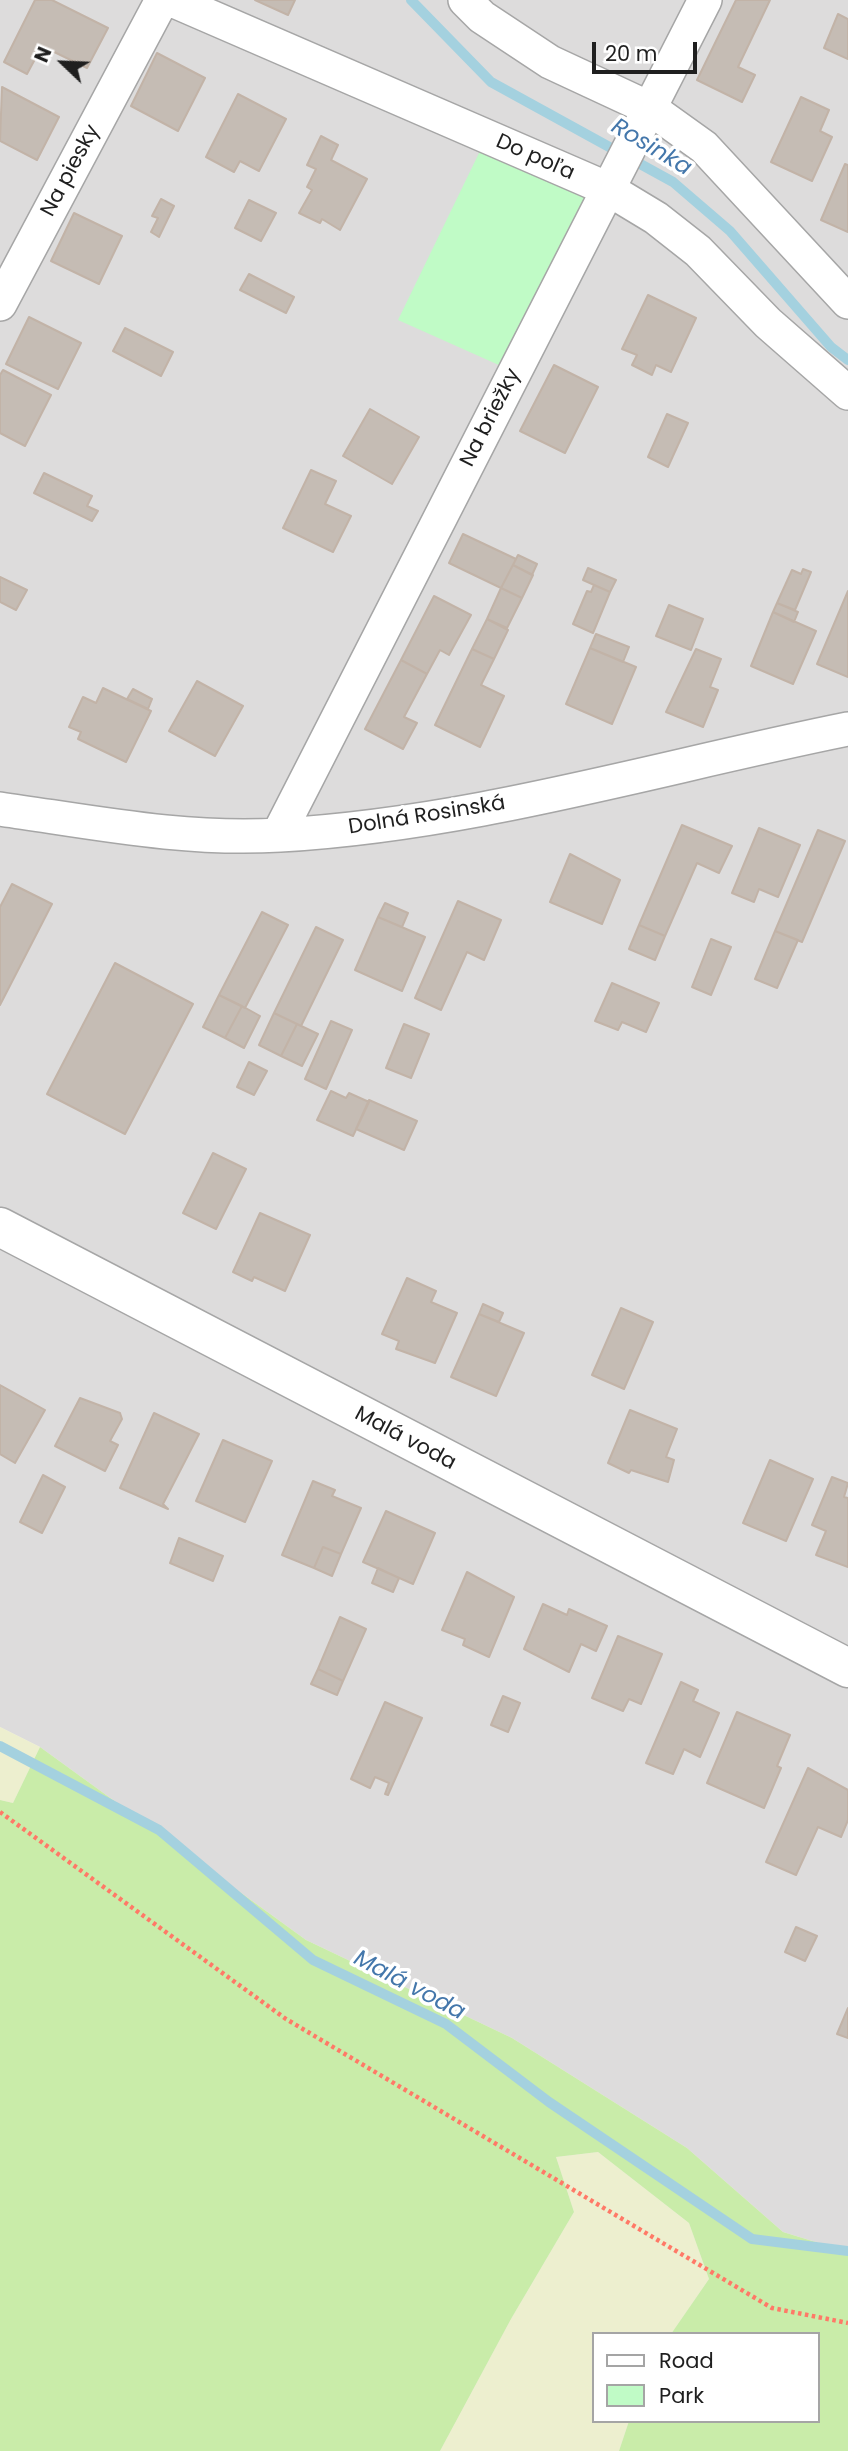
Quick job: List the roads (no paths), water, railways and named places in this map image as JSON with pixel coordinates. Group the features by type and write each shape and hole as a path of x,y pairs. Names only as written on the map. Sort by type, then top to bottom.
{"street":[{"name":"Na piesky","path":"0,304 162,0"},
{"name":"Do poľa","path":"172,0 614,178 656,218 698,251 768,323 848,393"},
{"path":"465,0 482,18 643,123 704,147 848,302"},
{"name":"Na briežky","path":"278,835 705,0"},
{"name":"Dolná Rosinská","path":"0,809 172,832 278,835 439,817 848,729"},
{"name":"Malá voda","path":"0,1227 848,1668"}],"waterway":[{"name":"Rosinka","path":"411,0 491,82 673,182 730,231 831,347 848,360"},
{"name":"Malá voda","path":"0,1746 159,1830 313,1960 446,2024 549,2102 752,2239 848,2251"}]}
